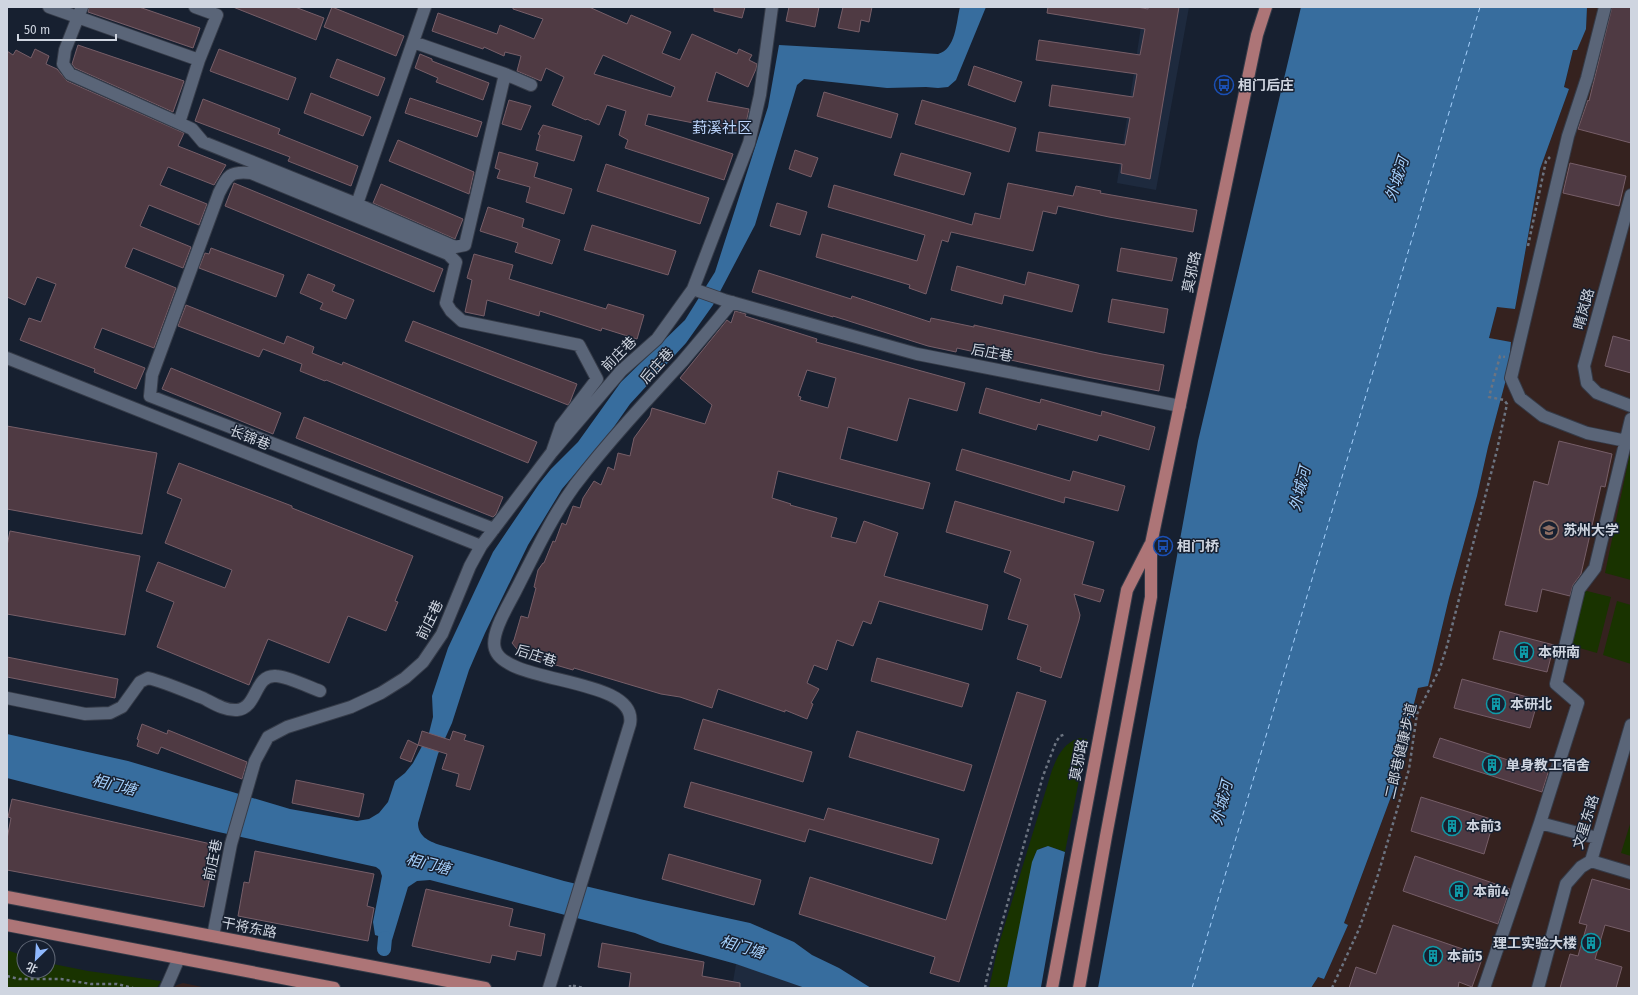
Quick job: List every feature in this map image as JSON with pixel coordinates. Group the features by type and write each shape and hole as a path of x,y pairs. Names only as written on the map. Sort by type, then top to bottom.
{"main road":[{"name":"莫邪路","path":"1079,988 1151,597 1151,544 1257,35 1266,7"},
{"name":"莫邪路","path":"1052,988 1127,590 1151,544"},
{"name":"干将东路","path":"7,897 485,988"},
{"path":"7,925 334,988"}],"street":[{"path":"49,7 80,12 199,60"},
{"path":"179,123 199,60 217,15 195,7"},
{"path":"357,204 425,7"},
{"name":"前庄巷","path":"213,936 231,844 255,761 268,737 287,727 356,705 381,694 405,678 423,662 442,634 470,566 481,546 552,452 622,371 657,339 693,289 749,143 760,95 772,7"},
{"path":"1605,7 1587,78 1568,136 1511,378 1520,398 1543,416 1587,433 1628,441"},
{"path":"80,12 66,50 63,64 70,74 192,129 204,142 357,204 455,247 465,245 505,74"},
{"path":"413,42 505,74 531,85"},
{"path":"494,529 150,396 152,375 219,193 226,179 237,172 251,173 448,254 456,262 446,303 451,311 462,321 579,345 597,379 561,426 552,452"},
{"name":"晴岚路","path":"1631,194 1584,366 1587,383 1597,393 1631,406"},
{"name":"后庄巷","path":"693,289 728,301 917,354 1180,406"},
{"name":"后庄巷","path":"549,988 584,880 630,724 631,716 629,709 624,702 608,693 546,676 504,662 495,649 494,639 508,606 538,547 557,512 575,486 626,422 683,360 728,301"},
{"name":"长锦巷","path":"7,358 481,546"},
{"path":"1484,988 1540,823 1578,703 1556,684 1579,589 1595,568 1628,441 1631,419"},
{"path":"7,698 85,714 97,714 110,713 122,707 140,682 148,678 162,682 226,708 238,710 248,706 262,681 267,678 276,676 320,690"},
{"name":"文星东路","path":"1538,988 1566,884 1581,867 1590,861 1631,725"},
{"path":"1540,823 1597,838"},
{"path":"1590,861 1631,873"},
{"path":"166,988 179,958"}],"path":[{"name":"二郎巷健康步道","path":"1332,988 1359,929 1377,878 1409,769 1417,714 1440,668 1447,646 1497,450 1507,404 1504,400"},
{"path":"986,988 987,977 1043,776 1056,742 1060,736 1066,734"},
{"path":"7,976 19,980 61,979 91,984 117,984 133,988"},
{"path":"570,988 570,985 584,988"}],"shaded area":[{"path":"1144,7 1189,7 1156,190 1117,183"},
{"name":"苏州大学","path":"1587,7 1631,7 1631,988 1311,988 1318,977 1324,979 1348,925 1344,923 1395,786 1390,784 1401,754 1418,687 1438,645 1508,372 1511,342 1489,339 1497,306 1515,309 1540,169 1569,89 1564,88 1573,50 1586,29"},
{"path":"736,964 762,972 805,988 732,988"},
{"path":"183,983 207,988 173,988"}],"green space":[{"path":"1631,448 1631,580 1605,573"},
{"path":"1583,590 1611,597 1597,653 1569,645"},
{"path":"1617,601 1631,605 1631,664 1603,655"},
{"path":"1079,738 1087,739 1065,852 1045,847 1038,850 1035,854 1007,988 989,988 998,947 1052,770 1056,760 1065,747 1073,740"},
{"path":"1631,821 1631,856 1621,853"},
{"path":"7,950 16,953 16,979 56,979 56,965 88,971 161,981 157,988 7,988"}],"water":[{"name":"相门塘","path":"960,7 986,7 956,80 948,87 887,88 804,79 797,85 755,225 713,305 686,343 630,404 611,431 562,489 528,545 485,633 469,670 452,723 438,754 418,823 418,828 424,837 440,845 564,881 750,923 794,942 812,955 839,968 871,988 805,988 736,964 660,943 635,933 430,880 417,881 408,887 392,940 375,935 373,922 382,876 380,870 376,867 214,831 7,778 7,734 128,761 290,809 357,821 369,819 379,813 388,802 395,781 405,773 413,763 429,733 433,717 432,696 448,648 493,552 539,484 551,469 578,442 621,382 685,320 715,272 768,107 779,45 938,54 944,51 952,41"},
{"name":"外城河","path":"1301,7 1587,7 1586,29 1577,50 1573,50 1564,87 1569,89 1540,169 1515,309 1497,307 1489,338 1511,342 1508,372 1488,447 1477,496 1449,598 1428,686 1418,688 1401,754 1390,783 1395,786 1344,923 1348,925 1324,979 1318,977 1311,988 1098,988 1198,441"},
{"path":"1048,846 1065,852 1041,987 1043,988 1007,988 1032,862 1037,850"}],"building":[{"path":"89,7 139,7 200,28 193,48 88,12"},
{"path":"233,7 295,7 324,18 316,40"},
{"path":"332,7 404,36 396,56 324,27"},
{"path":"513,7 589,7 627,24 631,15 671,32 662,53 680,60 692,34 737,54 739,49 752,55 749,60 757,64 748,87 716,72 707,101 749,109 744,133 648,114 645,125 733,154 724,180 625,148 628,140 619,135 626,111 607,105 599,125 552,105 564,77 546,68 541,81 517,71 521,56 505,52 504,56 484,47 483,49 432,31 438,13 497,34 500,25 534,39 543,19 513,9","holes":["603,55 675,87 671,97 594,74"]},
{"path":"714,7 745,7 742,18 714,11"},
{"path":"789,7 819,7 815,27 786,21"},
{"path":"843,7 872,7 869,22 861,20 859,32 838,28"},
{"path":"1048,7 1137,7 1148,9 1148,7 1179,7 1150,179 1121,173 1122,164 1036,151 1039,132 1125,145 1130,118 1049,106 1052,85 1133,97 1137,74 1036,60 1039,40 1140,55 1145,29 1047,13"},
{"path":"1612,7 1631,7 1631,143 1578,129 1588,100 1589,101"},
{"path":"78,45 184,81 173,112 75,68 72,64"},
{"path":"35,49 49,56 46,64 57,69 67,81 184,133 178,146 226,165 214,185 168,167 160,185 207,204 199,225 149,205 140,226 191,247 183,268 133,248 125,267 176,288 154,348 102,328 94,348 145,368 136,389 94,372 95,369 20,340 29,318 41,322 56,284 37,277 25,305 7,297 7,51 13,55 16,50 31,58"},
{"path":"219,49 296,78 288,100 210,71"},
{"path":"420,54 432,59 432,61 489,83 483,100 436,82 438,78 415,68"},
{"path":"337,59 385,78 378,96 330,77"},
{"path":"974,66 1022,82 1015,102 968,85"},
{"path":"824,92 898,114 891,138 817,116"},
{"path":"311,93 371,117 363,136 304,113"},
{"path":"410,98 482,122 477,137 405,113"},
{"path":"203,99 280,129 278,134 358,166 351,186 288,161 290,157 195,121"},
{"path":"509,100 531,106 521,130 502,124"},
{"path":"922,100 1016,128 1009,152 915,124"},
{"path":"543,125 582,136 574,161 536,150 540,135 538,134"},
{"path":"398,140 474,172 469,194 389,161"},
{"path":"795,150 818,158 811,177 789,169"},
{"path":"499,152 538,163 534,177 572,189 564,214 526,202 530,187 497,178 500,170 495,168"},
{"path":"901,153 971,173 964,195 894,175"},
{"path":"1570,163 1626,176 1619,206 1563,193"},
{"path":"606,164 709,198 700,224 597,191"},
{"path":"234,183 443,269 434,292 225,206"},
{"path":"1008,183 1073,196 1076,186 1101,191 1100,193 1197,210 1193,232 1058,206 1056,214 1043,211 1033,251 951,232 948,242 942,240 926,294 909,288 910,285 816,257 822,234 917,261 925,235 828,207 834,185 972,225 975,213 1000,219"},
{"path":"381,184 463,219 455,239 373,203"},
{"path":"777,203 807,212 800,235 770,226"},
{"path":"488,207 524,219 522,227 560,240 552,264 515,252 518,243 480,231"},
{"path":"592,225 676,251 668,275 584,250"},
{"path":"211,248 284,275 276,297 199,268 205,253 209,254"},
{"path":"1121,248 1177,258 1172,281 1117,271"},
{"path":"474,254 513,265 509,279 606,309 608,304 644,315 637,339 602,328 601,331 540,311 539,316 487,300 484,316 465,312 472,280 467,278"},
{"path":"957,266 1025,285 1028,272 1079,285 1072,312 1004,295 1002,304 951,290"},
{"path":"759,270 851,299 852,296 930,322 931,318 974,327 974,325 1102,354 1164,365 1159,391 1087,377 957,348 956,352 928,346 752,292"},
{"path":"308,274 335,285 332,291 354,300 346,319 320,309 323,303 300,293"},
{"path":"1112,299 1168,309 1164,333 1108,322"},
{"path":"186,305 284,344 287,336 314,347 312,353 342,365 343,362 537,442 528,463 326,380 325,381 300,371 302,364 263,349 259,357 178,326"},
{"path":"735,311 746,314 745,316 817,339 816,342 965,383 957,411 909,398 897,441 848,427 840,459 930,483 923,509 778,471 772,498 791,504 790,505 837,518 831,537 856,543 864,521 898,533 884,576 988,605 982,630 879,601 871,624 863,621 853,646 837,640 827,670 814,665 807,683 819,689 811,703 813,704 807,719 785,710 785,712 718,689 712,708 680,697 661,694 574,668 573,670 535,659 536,657 521,654 512,643 521,616 528,618 536,588 534,587 538,570 544,563 553,541 555,542 562,523 566,525 573,506 580,508 583,498 594,481 601,485 608,467 614,470 618,453 630,456 634,438 650,416 652,408 705,424 712,405 680,378 727,320 731,323","holes":["807,370 836,378 828,408 800,400 801,397 798,396"]},
{"path":"413,321 577,384 570,402 568,405 405,341"},
{"path":"1613,336 1631,341 1631,373 1605,366"},
{"path":"171,368 281,413 273,434 162,389"},
{"path":"986,388 1040,403 1041,399 1101,416 1102,411 1155,427 1149,450 1099,435 1097,441 1038,424 1036,430 979,413"},
{"path":"304,417 503,497 496,514 493,517 296,438"},
{"path":"7,426 157,453 142,534 7,509"},
{"path":"1559,441 1612,454 1605,487 1601,486 1581,574 1573,585 1570,596 1542,589 1537,612 1505,605 1534,481 1548,485"},
{"path":"962,449 1070,481 1073,471 1125,486 1118,511 1065,497 1064,503 956,470"},
{"path":"179,463 292,506 292,508 413,556 395,601 398,602 386,631 348,616 329,663 268,639 249,685 157,647 174,602 146,591 158,562 225,588 232,570 165,543 182,499 167,493"},
{"path":"955,501 1094,542 1082,584 1104,590 1100,602 1074,594 1080,615 1061,678 1040,671 1041,667 1017,659 1028,625 1008,619 1021,579 1004,572 1011,551 946,532"},
{"path":"10,531 140,556 125,635 7,614 7,546"},
{"name":"本研南","path":"1500,631 1554,645 1547,672 1493,659"},
{"path":"7,657 118,679 115,698 7,677"},
{"path":"877,658 969,684 962,707 871,681"},
{"name":"本研北","path":"1462,679 1538,700 1530,728 1454,708"},
{"path":"1017,692 1046,701 959,982 930,973 935,957 799,914 810,877 946,920"},
{"path":"703,719 812,752 803,782 694,749"},
{"path":"142,724 167,734 168,730 247,762 242,779 161,747 158,754 137,746 139,740 137,739"},
{"path":"422,731 450,740 453,731 466,735 464,740 484,746 470,790 456,786 459,774 442,769 447,754 418,745"},
{"path":"857,731 972,765 964,791 849,757"},
{"name":"单身教工宿舍","path":"1440,738 1548,773 1542,792 1433,757"},
{"path":"408,740 418,745 411,762 400,758"},
{"path":"296,780 364,794 359,817 292,803"},
{"path":"691,782 824,820 828,808 939,839 932,864 809,829 805,842 684,807"},
{"name":"本前3","path":"1421,797 1494,820 1484,854 1411,831"},
{"path":"12,799 211,844 206,871 211,872 204,907 7,870 7,839 11,818 8,817"},
{"path":"255,851 374,874 367,906 374,908 368,941 238,916 244,882 249,883"},
{"path":"669,854 761,880 754,905 662,879"},
{"name":"本前4","path":"1415,856 1510,889 1498,924 1403,891"},
{"name":"理工实验大楼","path":"1592,879 1631,890 1631,932 1605,925 1595,959 1622,967 1616,988 1560,988 1570,954 1578,956 1587,925 1579,923"},
{"path":"426,889 513,909 509,926 545,934 541,956 517,951 515,960 492,955 490,963 412,946"},
{"name":"本前5","path":"1393,925 1483,956 1472,987 1459,982 1458,988 1349,988 1356,967 1376,974"},
{"path":"602,943 704,962 702,976 740,983 740,988 629,988 631,973 598,967"}],"waterway":[{"path":"384,949 385,938"}],"ferry route":[{"path":"1192,988 1480,7"}],"place":[{"name":"相门后庄","path":"1224,85"},
{"name":"苏州大学","path":"1549,530"},
{"name":"相门桥","path":"1163,546"},
{"name":"本研南","path":"1524,652"},
{"name":"本研北","path":"1496,704"},
{"name":"单身教工宿舍","path":"1492,765"},
{"name":"本前3","path":"1452,826"},
{"name":"本前4","path":"1459,891"},
{"name":"理工实验大楼","path":"1591,943"},
{"name":"本前5","path":"1433,956"}],"district":[{"name":"葑溪社区","path":"722,128"}]}
